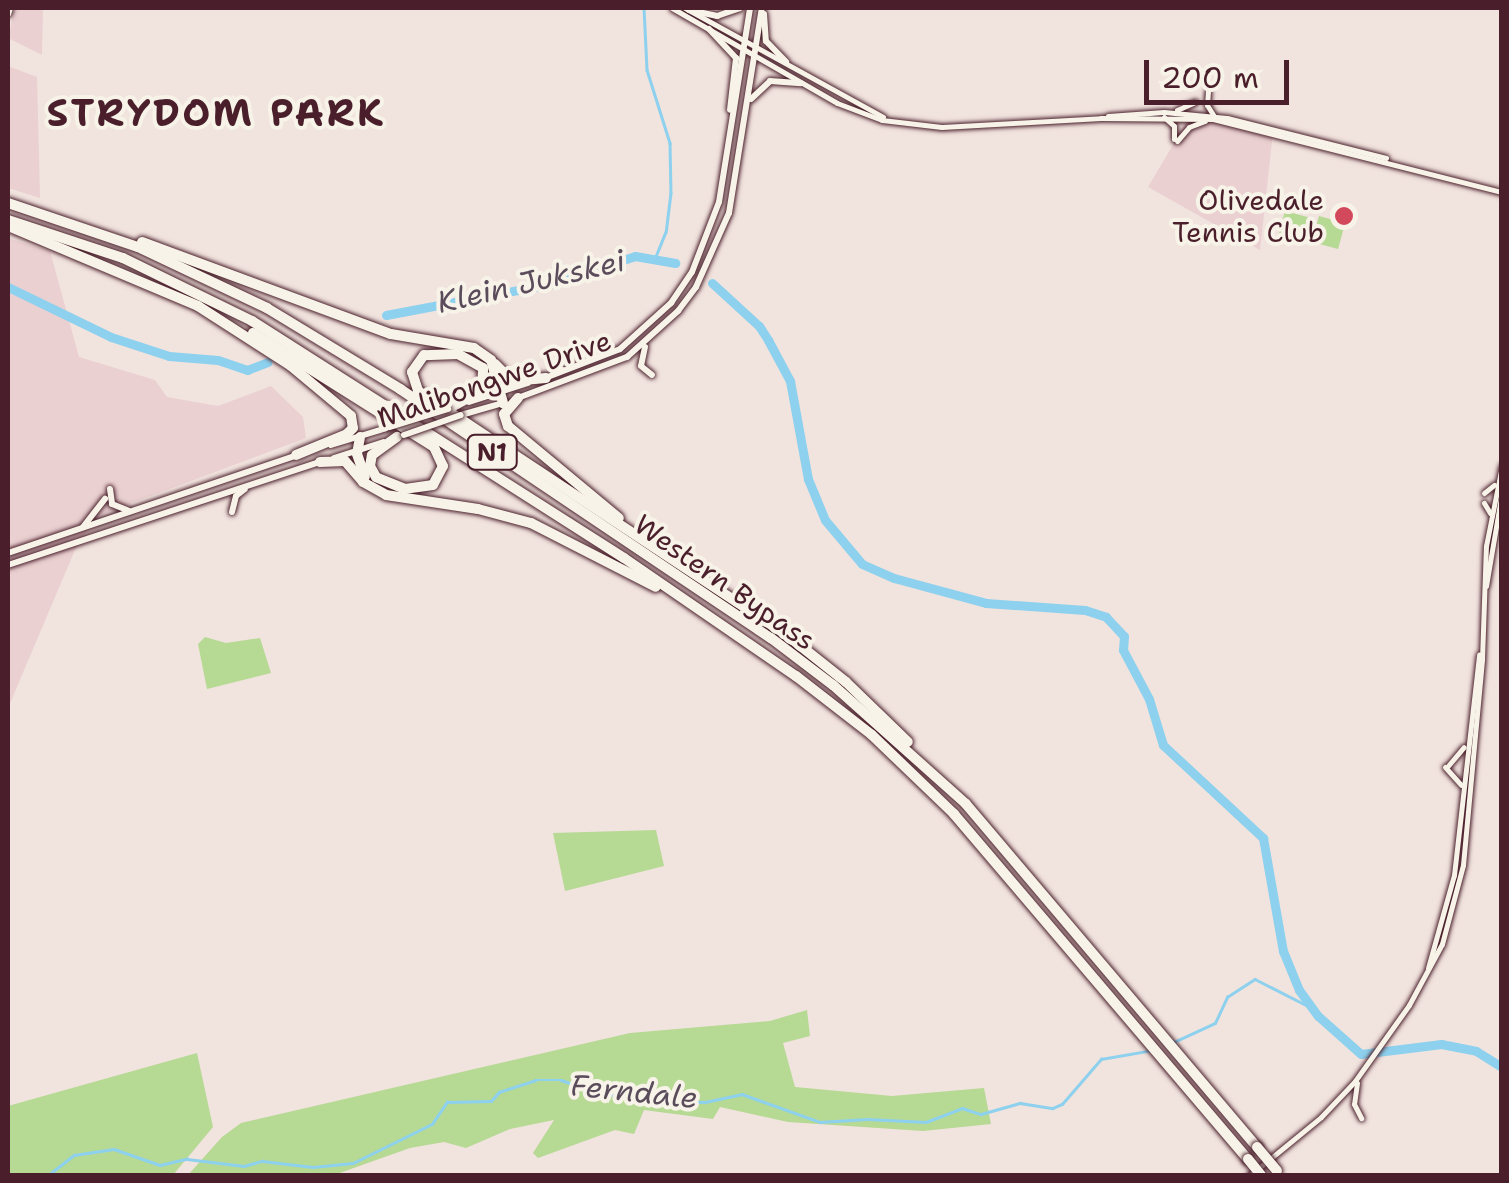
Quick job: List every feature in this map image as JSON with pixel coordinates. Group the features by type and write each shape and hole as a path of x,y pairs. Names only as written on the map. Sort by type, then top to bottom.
{"highway":[{"path":"9,203 136,240 375,328 463,345 491,360 512,381 546,378"},
{"name":"Western Bypass","path":"9,203 199,273 337,349 771,638 932,770 992,833 1279,1173"},
{"path":"8,223 198,306 274,344 434,447 443,466 436,483 405,489 376,477 370,466 372,455 397,433"},
{"name":"Western Bypass","path":"8,223 124,258 252,321 693,604 860,725 918,778 1001,866 1262,1176"},
{"path":"198,306 290,366 351,416 353,428 347,434 296,456"},
{"path":"449,408 482,390 483,368 458,354 424,355 412,372 418,391 817,658 899,732 932,770"},
{"path":"491,360 502,397"},
{"path":"518,398 504,414 508,426 654,546"},
{"path":"360,437 356,451 370,487"},
{"path":"320,462 345,461 370,487 405,500 478,508 531,523 693,604"}],"main road":[{"path":"687,9 717,16 740,8"},
{"name":"Malibongwe Drive","path":"8,552 296,456 360,437 397,433 461,415 620,349 670,303 711,232 750,8"},
{"path":"763,8 766,42 786,62"},
{"name":"Malibongwe Drive","path":"8,564 356,451 449,408 502,397 518,398 611,366 655,334 696,287 720,242 729,213 763,8"},
{"path":"709,29 736,58 729,141"},
{"path":"747,106 766,82 801,83"},
{"path":"652,375 640,360 655,334"},
{"path":"232,512 236,496 254,483"},
{"path":"110,489 112,504 131,511"},
{"path":"82,528 106,500"}],"street":[{"path":"672,8 744,44"},
{"path":"687,9 801,83 852,110 890,121 942,128 1164,115 1213,117 1291,132 1502,192"},
{"path":"754,50 786,62 890,121"},
{"path":"1208,91 1207,105 1213,117"},
{"path":"1164,115 1195,102"},
{"path":"1164,115 1174,126 1175,140 1213,117 1422,170"},
{"path":"1253,136 1265,130"},
{"path":"1249,1176 1326,1113 1360,1076 1442,944 1462,873 1490,516 1502,466"},
{"path":"1484,492 1496,483"},
{"path":"1485,588 1502,491"},
{"path":"1484,503 1490,516"},
{"path":"1425,975 1453,882 1466,744 1480,651"},
{"path":"1462,788 1446,767 1466,744"},
{"path":"1360,1076 1354,1098 1360,1118"}],"shaded area":[{"path":"15,8 43,8 42,55 8,38"},
{"path":"8,66 37,77 40,198 8,188"},
{"path":"1190,116 1273,132 1260,250 1148,187"},
{"path":"8,238 50,251 79,357 155,380 167,397 218,406 271,386 303,417 306,438 97,516 75,550 8,708"}],"green space":[{"path":"1285,211 1311,218 1304,244 1278,237"},
{"path":"1319,216 1345,223 1338,249 1312,242"},
{"path":"205,637 226,643 260,638 271,673 207,689 198,644"},
{"path":"656,830 664,866 565,891 553,833"},
{"path":"807,1010 810,1036 783,1043 795,1087 892,1096 984,1088 991,1124 923,1131 788,1122 720,1107 713,1119 644,1110 634,1134 615,1130 538,1158 533,1153 554,1120 510,1129 466,1148 444,1142 410,1148 334,1175 188,1175 222,1137 241,1123 630,1033 770,1021"},
{"path":"197,1053 213,1127 173,1175 8,1175 8,1106"}],"waterway":[{"path":"644,8 647,70 670,143 671,193 666,232 655,259"},
{"name":"Klein Jukskei","path":"386,315 550,284 635,256 675,263"},
{"name":"Klein Jukskei","path":"712,283 759,326 790,381 808,479 825,520 862,564 894,578 986,603 1085,610 1106,617 1124,636 1123,650 1149,699 1163,745 1263,838 1283,951 1299,990 1318,1016 1361,1054 1441,1044 1476,1051 1502,1067"},
{"name":"Klein Jukskei","path":"8,287 111,337 169,356 218,360 247,370 268,362"},
{"name":"Ferndale","path":"1174,1042 1215,1023 1227,997 1255,979 1312,1008"},
{"name":"Ferndale","path":"47,1176 74,1155 114,1149 160,1165 187,1159 244,1166 262,1161 313,1167 353,1163 432,1124 447,1102 491,1101 499,1092 535,1080 561,1080 599,1093 663,1101 705,1102 742,1094 820,1122 926,1122 962,1108 981,1114 1020,1103 1053,1108 1062,1104 1101,1059 1153,1050"}],"place":[{"name":"Olivedale Tennis Club","path":"1344,216"}],"district":[{"name":"STRYDOM PARK","path":"216,113"}]}
